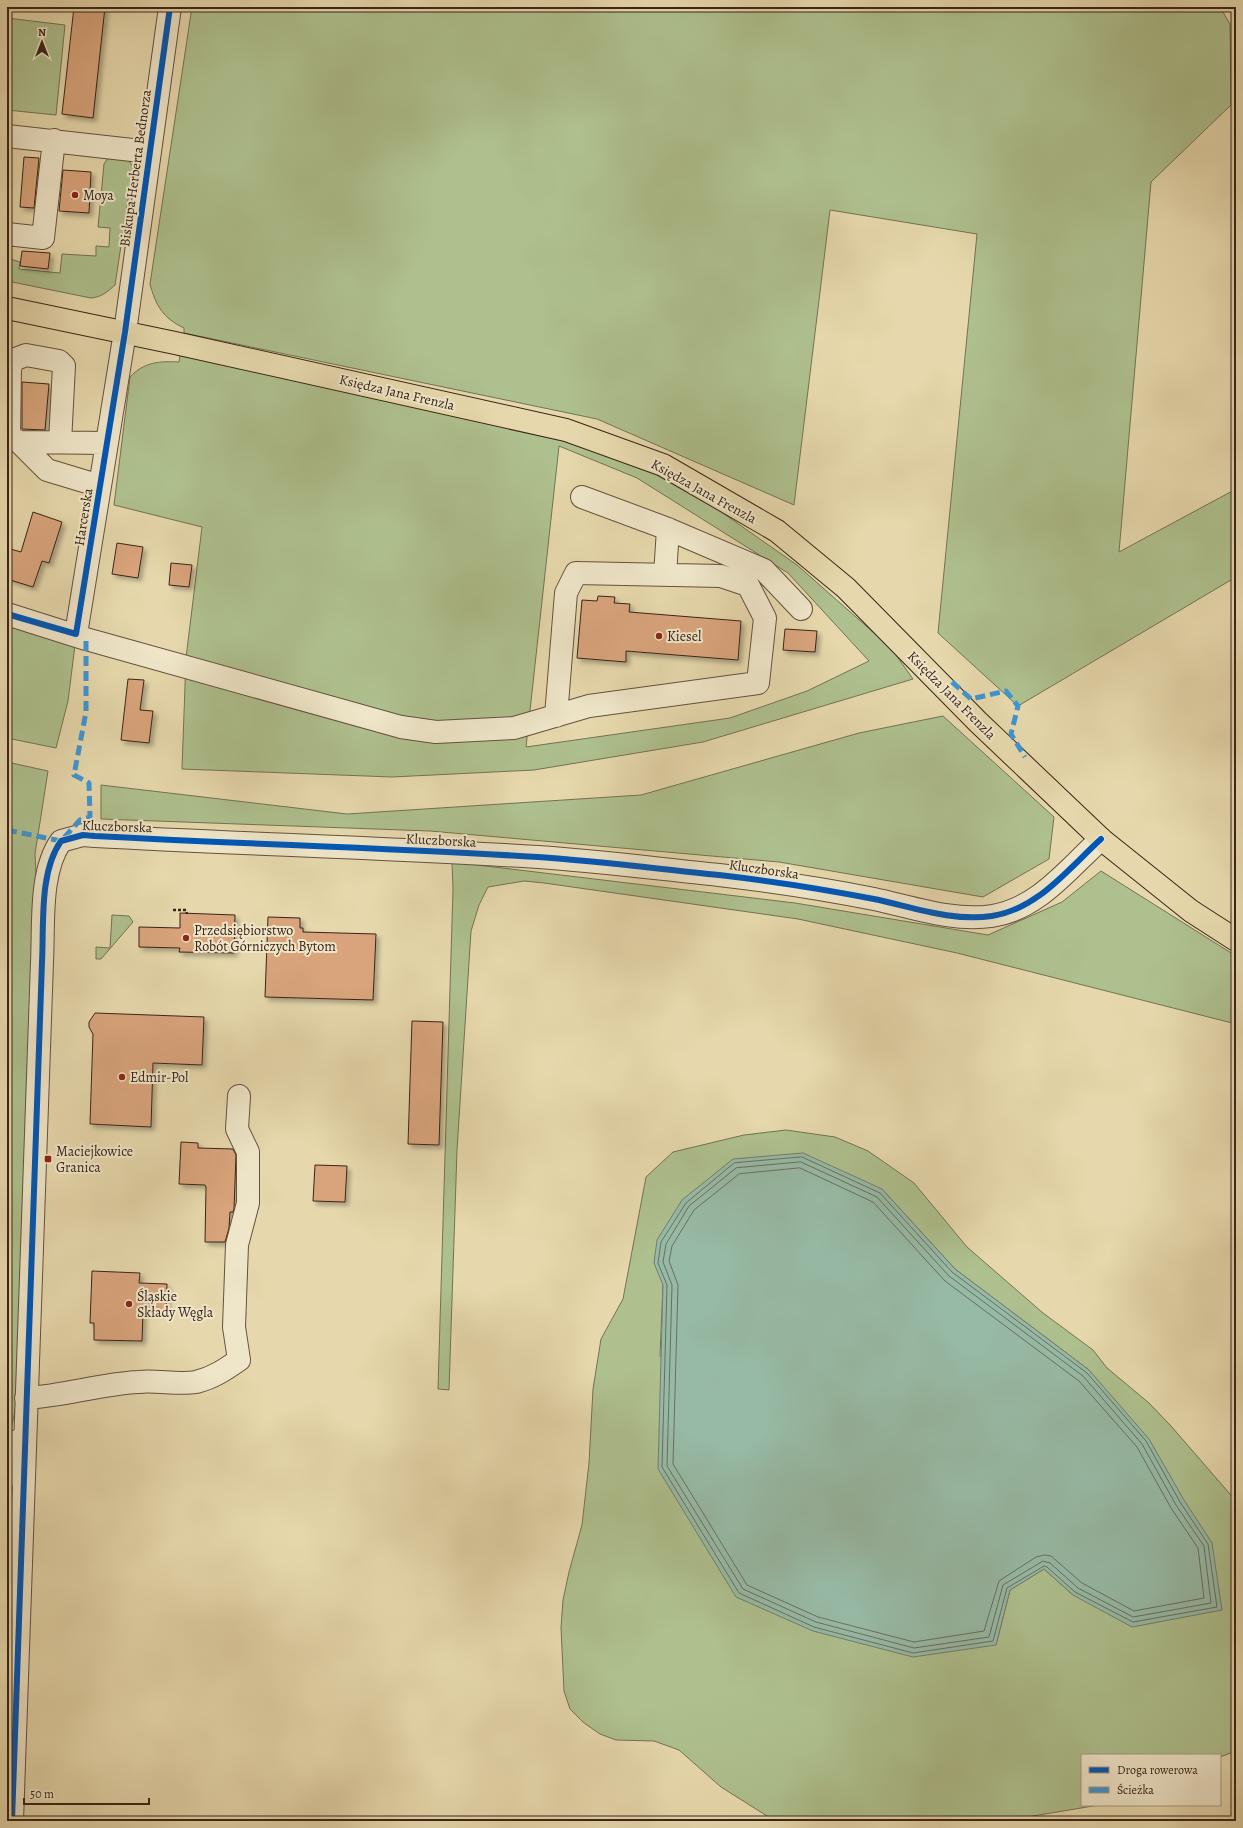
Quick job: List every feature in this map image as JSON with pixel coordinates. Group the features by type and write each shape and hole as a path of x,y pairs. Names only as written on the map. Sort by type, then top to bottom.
{"main road":[{"name":"Księdza Jana Frenzla","path":"7,308 125,332 566,430 663,465 777,531 846,588 978,722 1101,840 1191,911 1236,940"}],"street":[{"name":"Biskupa Herberta Bednorza","path":"125,332 170,7"},
{"path":"7,136 54,140 150,152"},
{"path":"7,234 44,238 54,140"},
{"name":"Harcerska","path":"76,634 125,332"},
{"path":"60,442 64,366 59,361 26,355 13,360 9,369 9,436 19,442 47,470 100,486"},
{"path":"19,442 107,443"},
{"path":"582,497 668,529 764,570 801,609"},
{"path":"665,575 668,529"},
{"path":"7,614 76,634 86,639 401,727 436,732 514,728 556,716 589,706 758,683 765,618 748,585 721,576 576,573 566,592 556,716"},
{"name":"Kluczborska","path":"12,1821 45,892 51,859 61,841 82,835 468,853 561,859 763,880 876,900 936,913 978,917 1003,914 1025,906 1101,840"},
{"path":"7,1476 26,1402 47,1396 103,1385 139,1382 195,1382 215,1376 239,1360 234,1327 237,1245 248,1203 248,1152 237,1129 239,1096"},
{"path":"7,1675 16,1710"}],"path":[{"path":"173,910 186,910 187,914"}],"shaded area":[{"path":"192,7 1220,7 1230,24 1231,105 1151,182 1119,552 1236,489 1236,577 1018,706 938,633 977,234 830,210 794,505 597,419 184,333 184,328 171,320 161,310 155,299 150,284"},
{"path":"7,18 65,25 56,115 7,110"},
{"path":"123,152 133,167 115,285 107,292 91,298 7,281 7,258 20,262 19,269 60,273 62,254 96,256 96,246 109,247 110,228 98,227 104,164 109,156"},
{"path":"180,355 561,440 645,468 717,509 797,565 891,648 913,679 703,742 534,770 392,777 182,769 186,658 202,527 114,505 130,377 146,365 158,362 179,362","holes":["559,446 637,478 788,573 869,661 807,691 730,718 526,747"]},
{"path":"7,623 75,645 68,701 56,748 7,738"},
{"path":"943,716 1054,817 1049,859 983,897 779,862 430,831 101,819 101,785 347,814 641,795 859,733"},
{"path":"7,762 48,771 35,854 37,894 17,1402 7,1447"},
{"path":"452,862 795,903 988,935 1062,902 1101,871 1236,956 1236,1024 957,953 798,919 544,883 524,881 488,887 479,905 471,931 457,1150 449,1390 438,1389 453,889"},
{"path":"112,915 129,916 133,922 101,959 96,959 96,947 110,948"},
{"path":"786,1130 835,1137 868,1151 914,1183 967,1247 1043,1313 1093,1350 1107,1368 1149,1403 1171,1426 1236,1501 1236,1751 1221,1757 1221,1754 1081,1754 1081,1806 1093,1806 1003,1821 775,1821 721,1787 679,1750 654,1741 616,1740 600,1734 584,1723 570,1709 564,1691 561,1628 563,1600 582,1525 589,1463 593,1389 601,1339 623,1299 646,1177 673,1152 744,1135","holes":["882,1189 955,1269 1089,1370 1212,1543 1073,1595 1044,1569 1010,1590 996,1645 660,1356 663,1285"]},
{"path":"13,1483 7,1649 7,1503"}],"water":[{"path":"803,1153 882,1189 955,1269 1089,1370 1149,1439 1184,1500 1212,1543 1222,1610 1132,1627 1073,1595 1044,1569 1010,1590 996,1645 913,1657 813,1631 736,1597 658,1469 663,1285 654,1263 657,1240 682,1200 733,1159"}],"building":[{"path":"74,7 105,7 93,118 62,114"},
{"path":"24,157 39,158 34,208 20,207"},
{"path":"63,170 91,172 89,213 59,211"},
{"path":"22,251 50,253 48,269 20,266"},
{"path":"22,382 49,384 45,430 22,429"},
{"path":"33,512 62,522 49,563 42,561 33,587 7,579 7,548 21,552"},
{"path":"117,543 143,547 138,578 112,574"},
{"path":"171,563 192,565 189,587 169,585"},
{"name":"Kiesel","path":"598,596 615,597 614,603 630,604 629,612 741,621 738,660 626,651 626,662 577,658 582,600 597,601"},
{"path":"785,629 817,631 815,652 783,650"},
{"path":"128,679 144,680 140,710 153,711 149,743 121,740"},
{"name":"Przedsiębiorstwo Robót Górniczych Bytom","path":"180,913 235,915 234,953 179,952 180,948 139,947 139,927 180,928"},
{"path":"268,917 300,918 300,928 303,928 303,932 376,934 373,1000 265,997"},
{"name":"Edmir-Pol","path":"95,1013 204,1017 202,1065 153,1063 151,1127 90,1124 93,1034 89,1027 89,1022"},
{"path":"412,1021 443,1022 439,1145 408,1144"},
{"path":"181,1142 198,1143 198,1148 233,1149 236,1155 234,1209 233,1212 230,1212 229,1228 225,1242 205,1242 205,1185 179,1184"},
{"path":"315,1165 347,1166 345,1202 313,1201"},
{"name":"Śląskie Składy Węgla","path":"92,1271 140,1273 139,1283 167,1284 166,1312 143,1311 142,1341 94,1340 94,1323 90,1323"}],"marked path":[{"path":"7,830 61,841 80,820 90,817 89,783 74,775 86,712 86,639"},
{"path":"952,682 971,699 1006,691 1018,706 1011,734 1025,757"}],"cycle path":[{"path":"7,614 76,634 125,332 170,7"},
{"path":"12,1821 43,916 49,868 61,841 83,835 538,857 719,875 836,892 933,913 962,917 977,917 992,916 1009,912 1024,905 1064,875 1101,839"}],"place":[{"name":"Moya","path":"75,195"},
{"name":"Kiesel","path":"659,636"},
{"name":"Przedsiębiorstwo Robót Górniczych Bytom","path":"186,938"},
{"name":"Edmir-Pol","path":"122,1077"},
{"name":"Maciejkowice Granica","path":"48,1159"},
{"name":"Śląskie Składy Węgla","path":"129,1304"}]}
